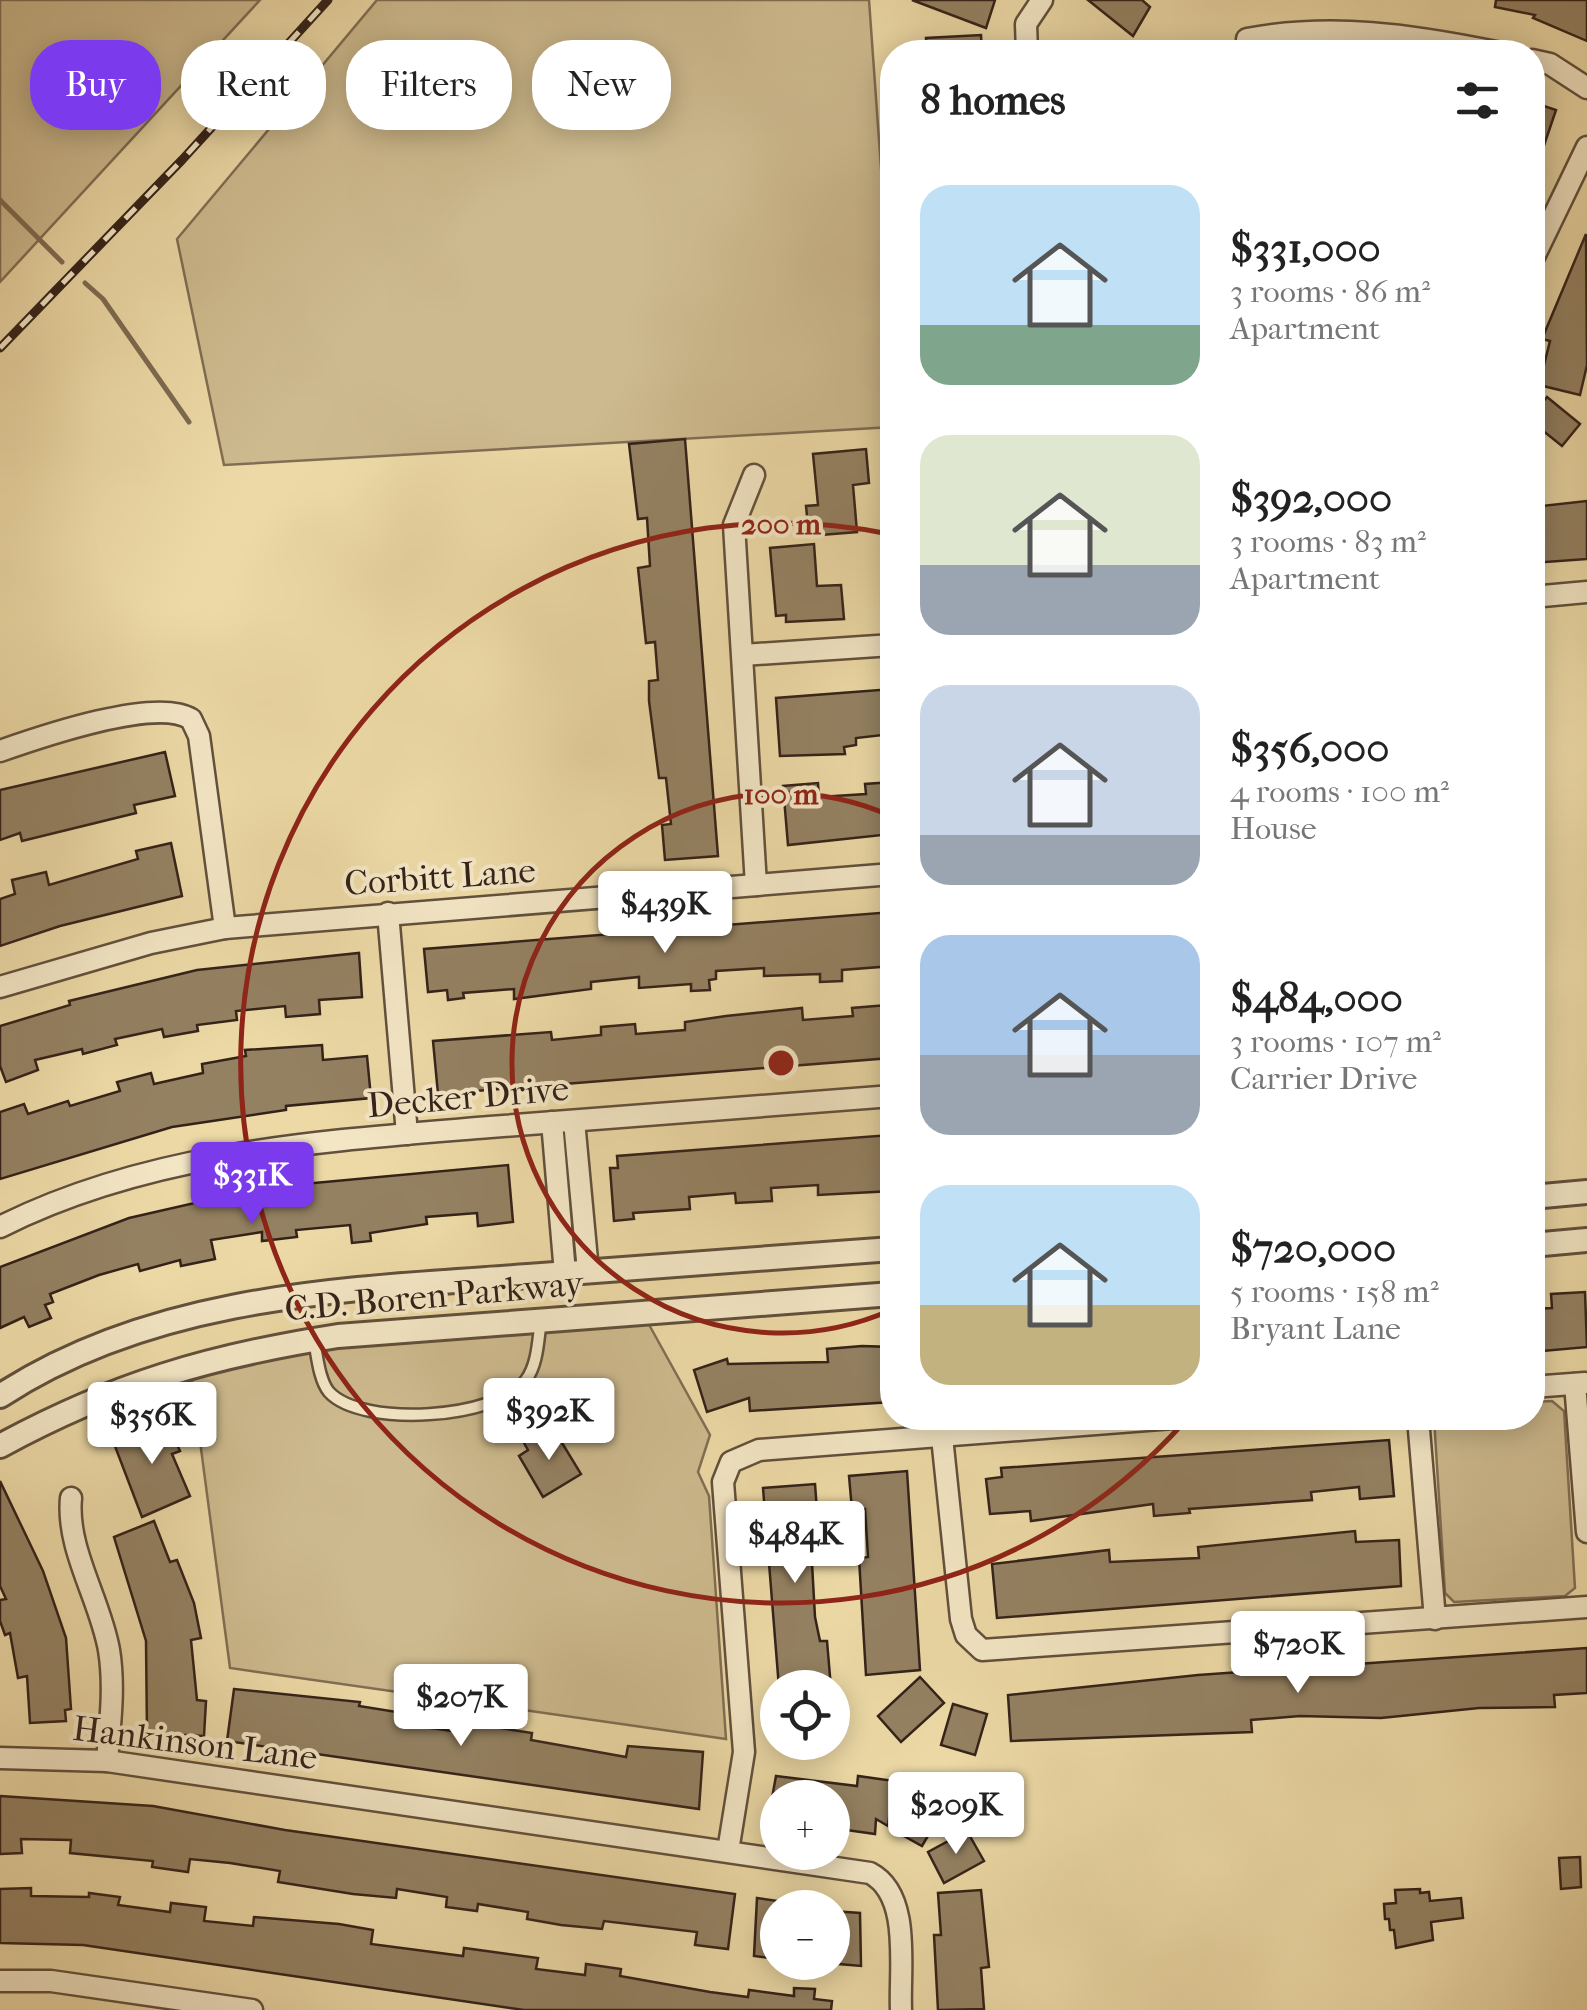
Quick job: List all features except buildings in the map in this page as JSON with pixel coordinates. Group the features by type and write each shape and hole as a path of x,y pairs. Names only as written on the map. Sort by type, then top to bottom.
{"street":[{"path":"1027,40 1026,24 1042,0"},
{"path":"1248,40 1304,29 1438,40"},
{"path":"1545,63 1587,88"},
{"path":"1545,233 1587,146"},
{"path":"754,475 734,525 756,884"},
{"path":"1545,596 1587,592"},
{"path":"742,655 880,646"},
{"path":"0,750 114,718 174,712 191,719 200,736 225,928"},
{"name":"Corbitt Lane","path":"0,987 151,942 225,928 880,875"},
{"path":"388,913 406,1134"},
{"name":"Decker Drive","path":"0,1227 138,1175 239,1152 406,1134 880,1097"},
{"path":"563,1122 577,1272"},
{"path":"1545,1196 1587,1192"},
{"path":"1545,1244 1587,1240"},
{"name":"C.D. Boren Parkway","path":"0,1396 72,1358 207,1311 275,1297 880,1251"},
{"name":"C.D. Boren Parkway","path":"0,1446 73,1406 150,1377 248,1350 314,1339 880,1295"},
{"path":"1545,1386 1581,1383 1587,1532"},
{"path":"728,1851 744,1752 723,1482 739,1456 759,1450 921,1430"},
{"path":"945,1430 961,1620 973,1645 994,1652 1587,1607"},
{"path":"1419,1430 1435,1619"},
{"path":"72,1498 68,1526 98,1604 109,1651 113,1694 107,1761"},
{"name":"Hankinson Lane","path":"0,1758 107,1761 870,1874 888,1887 896,1907 901,2010"},
{"path":"0,1981 51,1981 252,2010"}],"lane":[{"path":"314,1339 324,1383 336,1398 381,1412 424,1415 482,1404 521,1386 533,1366 542,1320"}],"shaded area":[{"path":"0,0 260,0 223,40 181,40 181,86 161,107 161,40 30,40 30,130 140,130 0,282"},
{"path":"377,0 869,0 880,154 880,428 224,465 177,239 268,130 326,130 326,61"},
{"path":"647,1321 710,1435 698,1472 709,1496 726,1739 230,1668 191,1373 278,1353"},
{"path":"1545,1401 1552,1401 1564,1411 1575,1588 1565,1596 1454,1602 1445,1593 1435,1430 1545,1430"}],"waterway":[{"path":"0,200 62,262"},
{"path":"85,283 103,299 189,422"}],"railway":[{"path":"0,348 182,160 328,0"}]}
